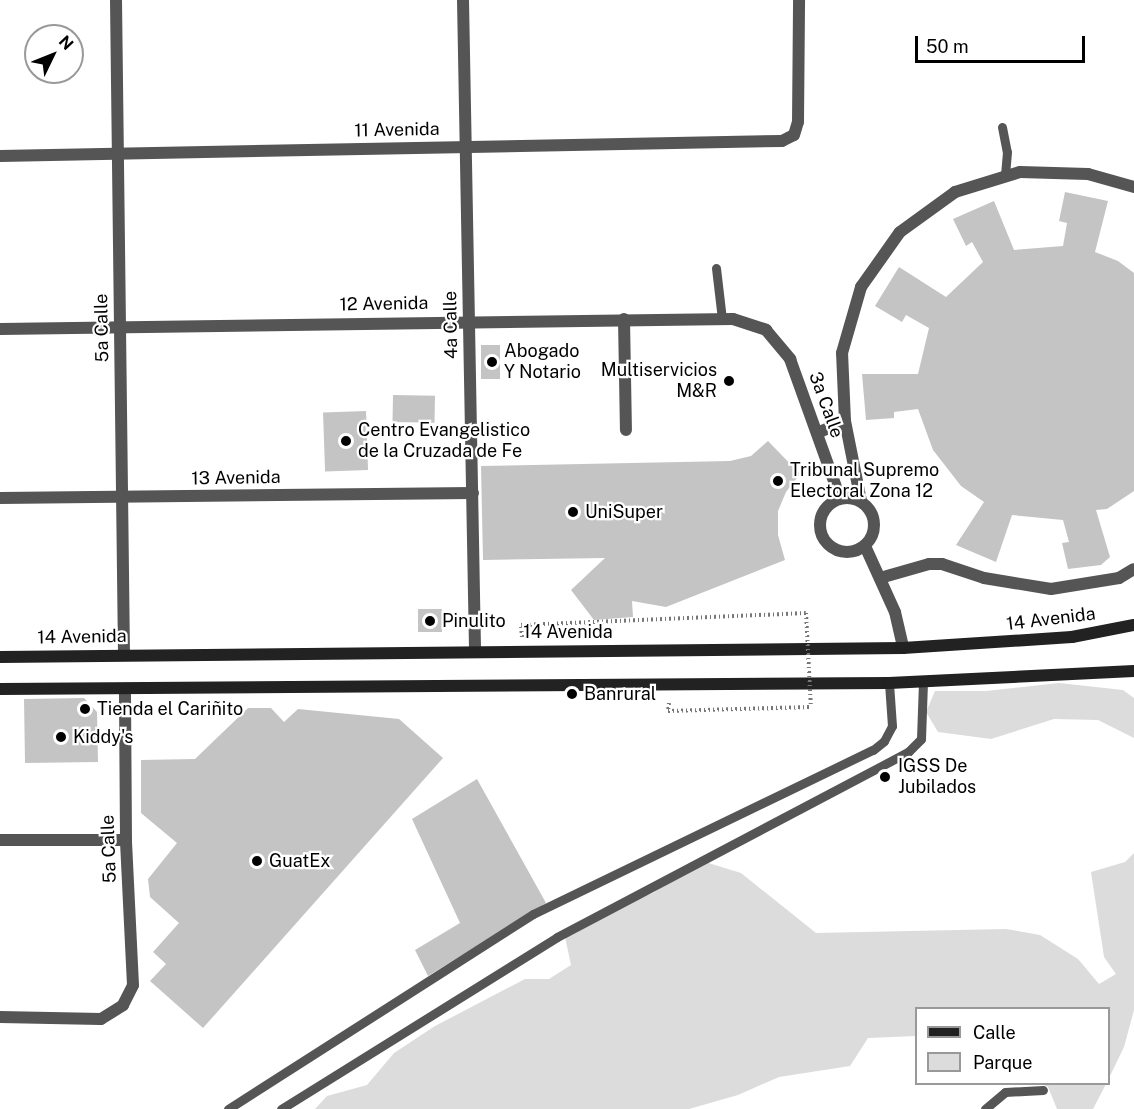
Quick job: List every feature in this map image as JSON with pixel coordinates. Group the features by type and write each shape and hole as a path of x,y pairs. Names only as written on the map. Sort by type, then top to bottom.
{"main road":[{"name":"14 Avenida","path":"0,657 475,650 903,648 1072,637 1134,625"},
{"path":"0,689 889,683 1134,671"}],"street":[{"name":"5a Calle","path":"116,0 124,655"},
{"name":"4a Calle","path":"463,0 475,650"},
{"name":"11 Avenida","path":"0,156 782,141 794,135 798,122 799,0"},
{"path":"861,501 840,498 821,515 825,541 848,552 865,546 875,523 861,501 844,421 842,353 861,287 900,232 955,192 1020,172 1088,174 1134,187"},
{"name":"12 Avenida","path":"0,329 723,319 749,322 766,330"},
{"path":"624,320 626,430"},
{"name":"3a Calle","path":"766,330 790,359 840,498"},
{"path":"817,433 844,421"},
{"name":"13 Avenida","path":"0,498 473,493"},
{"path":"865,546 896,612 903,648"},
{"path":"880,578 929,564 942,564 984,578 1051,589 1119,578 1134,569"},
{"name":"5a Calle","path":"0,1017 101,1019 123,1005 133,985 126,840 125,689"},
{"path":"0,840 126,840"}],"lane":[{"path":"1002,127 1007,152 1005,176"},
{"path":"716,268 723,319"},
{"path":"281,1109 556,937 908,752 921,739 923,681"},
{"path":"228,1109 533,914 873,750 884,741 891,726 889,683"},
{"path":"985,1109 1005,1092 1043,1090"}],"path":[{"path":"523,650 521,625 806,613 811,707 668,711 668,703 679,702"}],"green space":[{"path":"1059,683 1123,690 1134,698 1134,738 1098,720 1054,719 991,739 938,732 926,712 935,691 986,691"},
{"path":"1134,853 1134,1010 1124,1047 1110,1076 1110,1007 915,1007 915,1036 868,1038 850,1066 779,1077 738,1095 689,1109 315,1109 327,1096 367,1085 394,1053 435,1026 525,979 549,979 571,965 565,937 595,915 653,893 702,861 741,873 816,933 1006,929 1040,935 1078,959 1099,984 1116,974 1104,957 1091,872 1125,862"},
{"path":"1044,1085 1105,1085 1093,1109 1057,1109 1048,1087"}],"building":[{"path":"1065,192 1108,201 1095,252 1118,261 1134,273 1134,491 1107,509 1096,510 1110,557 1101,565 1068,569 1062,543 1069,542 1063,520 1012,515 996,562 956,545 984,502 961,486 933,450 918,409 894,412 894,418 866,420 862,374 918,374 929,328 906,315 902,322 875,306 899,267 946,297 983,262 972,242 966,246 953,219 994,201 1014,250 1063,246 1067,223 1059,221"},
{"name":"Abogado Y Notario","path":"481,345 500,345 500,379 481,379"},
{"path":"393,395 435,396 435,423 393,422"},
{"name":"Centro Evangelistico de la Cruzada de Fe","path":"366,411 368,470 325,471 323,413"},
{"path":"768,441 800,474 786,492 778,511 778,535 785,560 666,607 632,601 633,617 594,620 571,590 605,558 483,560 481,466 730,461 751,456"},
{"name":"Pinulito","path":"418,609 442,609 442,632 418,632"},
{"name":"Kiddy's","path":"84,698 97,712 98,762 25,763 24,699"},
{"name":"GuatEx","path":"248,708 271,708 284,722 298,709 399,719 443,758 203,1028 150,981 166,964 153,952 179,923 150,897 148,879 177,843 141,813 141,760 195,759"},
{"path":"477,779 546,903 428,976 415,950 460,923 412,819"}],"place":[{"name":"Abogado Y Notario","path":"492,362"},
{"name":"Multiservicios M&R","path":"729,381"},
{"name":"Centro Evangelistico de la Cruzada de Fe","path":"346,441"},
{"name":"Tribunal Supremo Electoral Zona 12","path":"778,481"},
{"name":"UniSuper","path":"573,512"},
{"name":"Pinulito","path":"430,621"},
{"name":"Banrural","path":"572,694"},
{"name":"Tienda el Cariñito","path":"85,709"},
{"name":"Kiddy's","path":"61,737"},
{"name":"IGSS De Jubilados","path":"885,777"},
{"name":"GuatEx","path":"257,861"}]}
